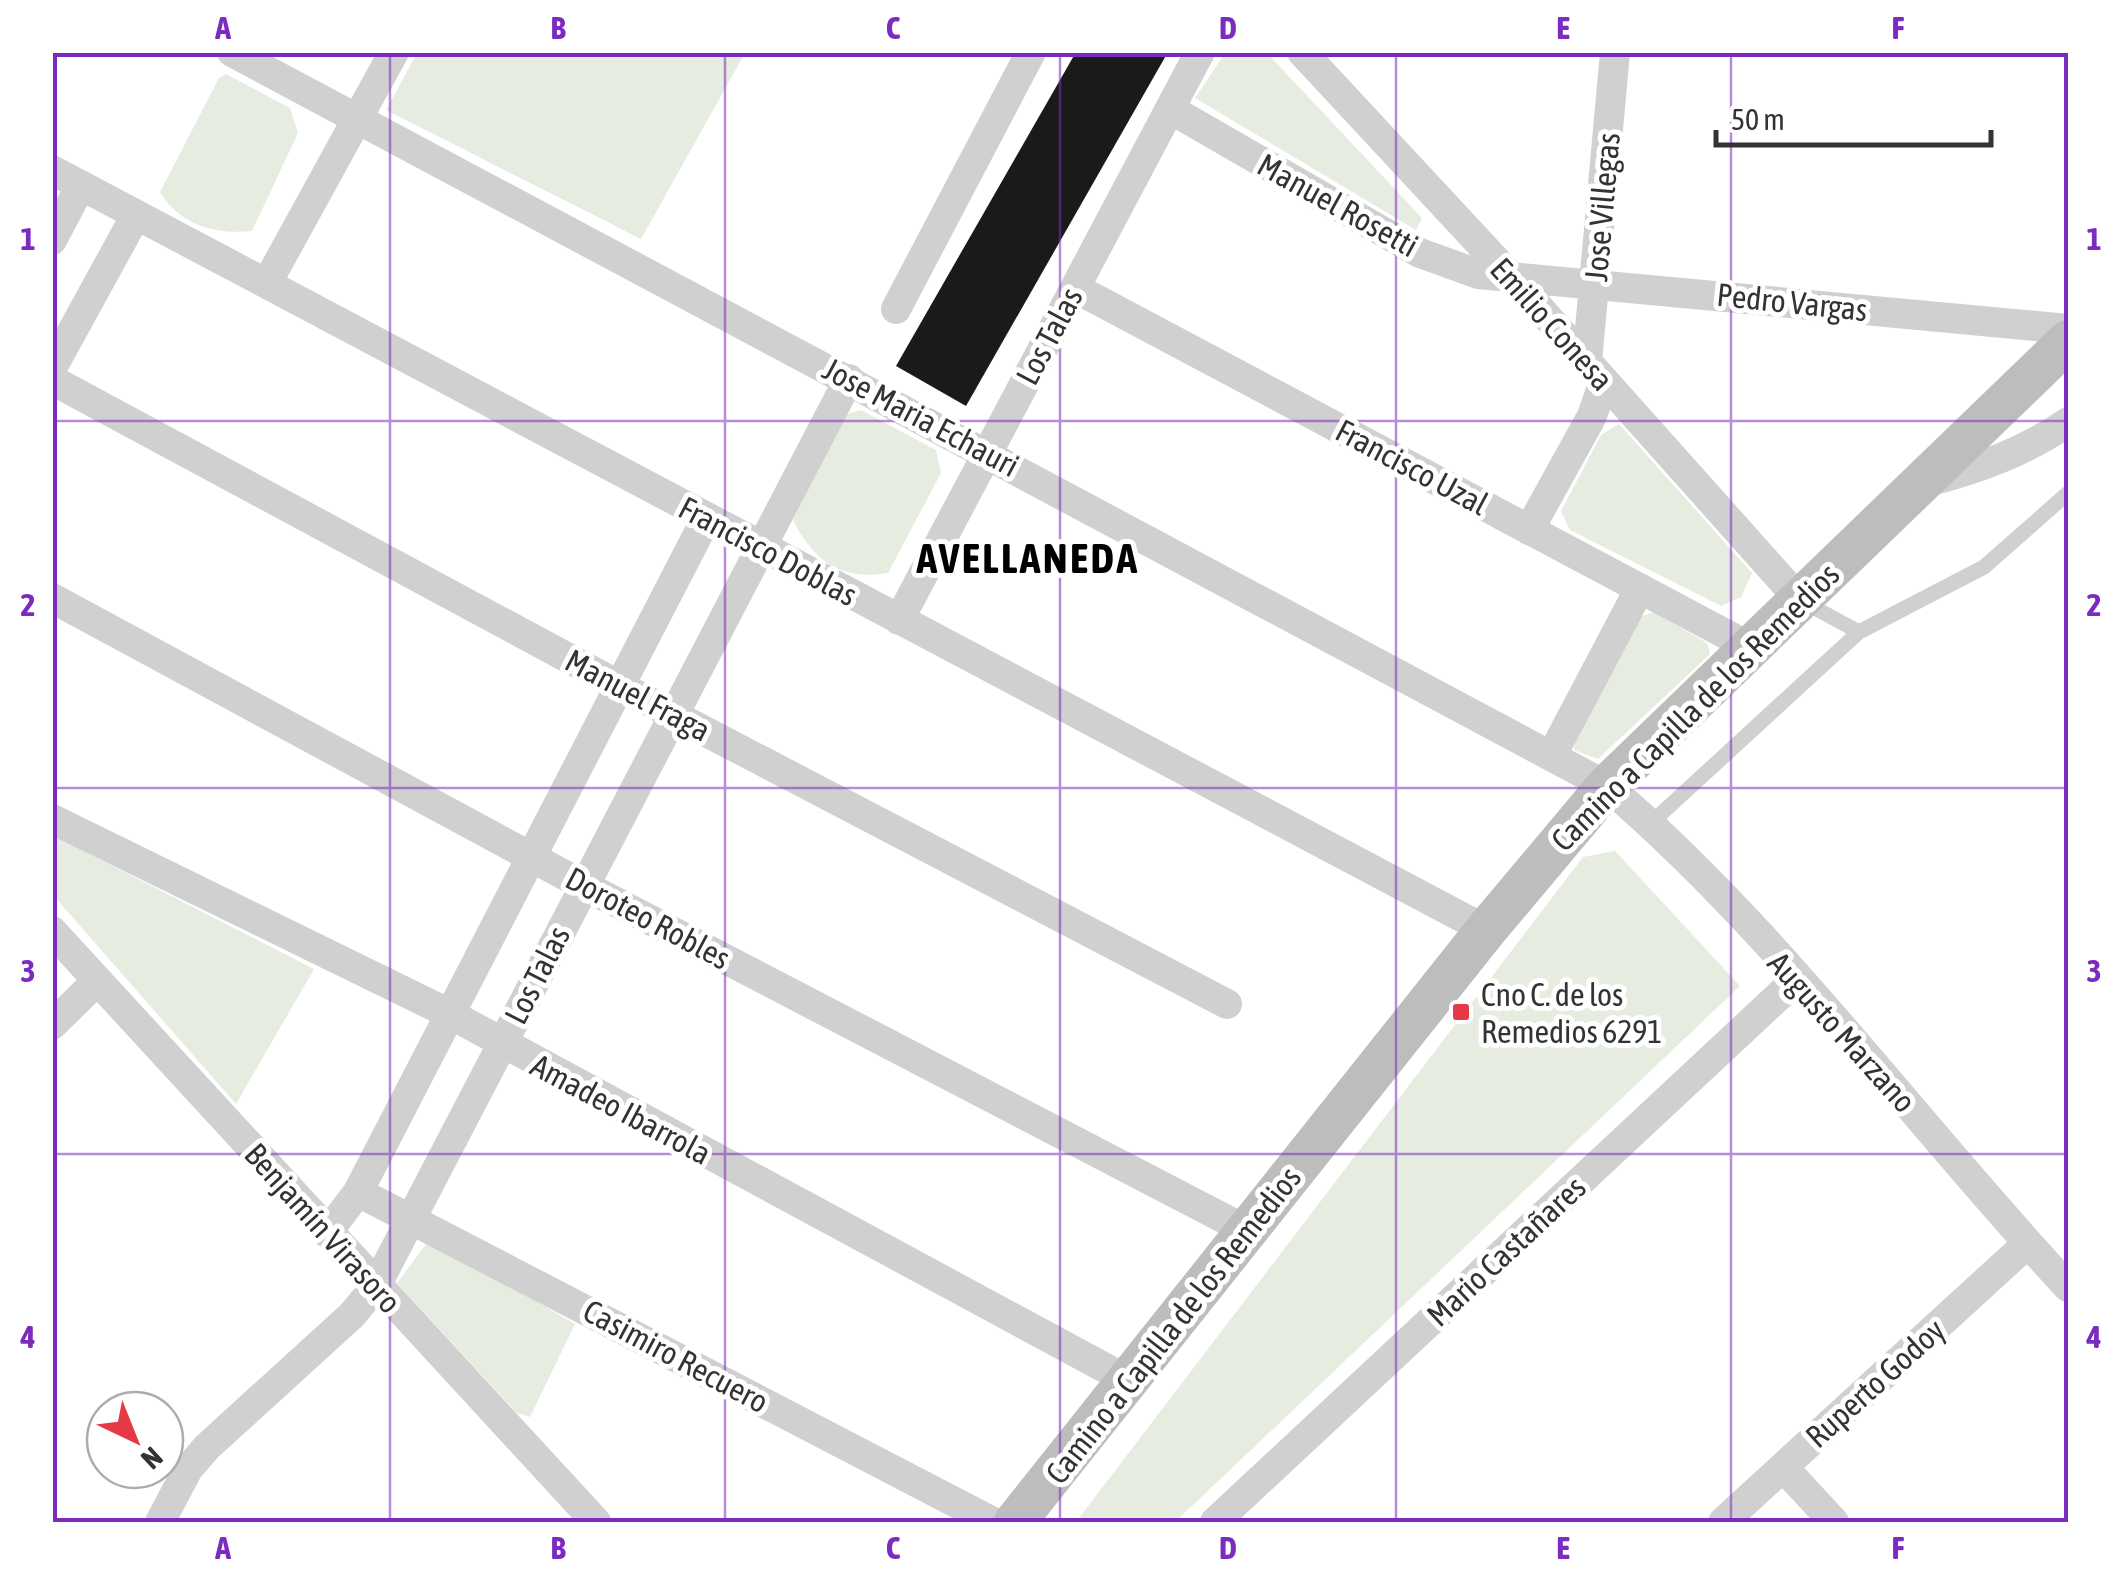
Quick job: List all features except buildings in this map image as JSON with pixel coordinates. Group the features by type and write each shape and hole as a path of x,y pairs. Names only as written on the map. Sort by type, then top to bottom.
{"main road":[{"name":"Camino a Capilla de los Remedios","path":"1015,1522 1131,1382 1486,930 1608,786 1748,646 2068,341"}],"street":[{"name":"Jose Maria Echauri","path":"232,52 1608,786"},
{"path":"267,283 394,52"},
{"path":"896,309 1031,52"},
{"name":"Los Talas","path":"899,620 1200,52"},
{"name":"Emilio Conesa","path":"1302,52 1515,281 1799,599"},
{"name":"Jose Villegas","path":"1529,530 1592,416 1596,282 1615,52"},
{"name":"Manuel Rosetti","path":"1170,109 1420,253 1478,274 1515,281"},
{"name":"Francisco Doblas","path":"52,170 1486,930"},
{"path":"52,240 81,185"},
{"path":"52,368 136,215"},
{"name":"Pedro Vargas","path":"1515,281 1596,282 2068,329"},
{"name":"Francisco Uzal","path":"1075,288 1748,646"},
{"name":"Los Talas","path":"160,1522 188,1469 208,1447 352,1315 376,1286 850,379"},
{"name":"Manuel Fraga","path":"52,380 672,714 1227,1004"},
{"path":"1916,485 1980,468 2035,444 2068,422"},
{"path":"327,1233 358,1192 706,519"},
{"path":"1552,753 1640,588"},
{"name":"Doroteo Robles","path":"52,598 583,884 1248,1231"},
{"name":"Augusto Marzano","path":"1608,786 1651,823 1797,979 2068,1286"},
{"name":"Amadeo Ibarrola","path":"52,819 450,1014 501,1045 1131,1382"},
{"name":"Benjamín Virasoro","path":"52,931 376,1286 562,1510 596,1522"},
{"name":"Mario Castañares","path":"1215,1522 1797,979"},
{"path":"52,1025 97,981"},
{"name":"Casimiro Recuero","path":"358,1192 993,1522"},
{"name":"Ruperto Godoy","path":"1722,1522 2028,1243"},
{"path":"1783,1467 1834,1522"}],"lane":[{"path":"1651,823 1859,632 1984,567 2068,493"},
{"path":"1799,599 1859,632"}],"shaded area":[{"path":"417,52 745,53 641,239 386,110"},
{"path":"1225,53 1267,53 1422,218 1416,230 1195,98"},
{"path":"226,74 290,108 298,133 252,231 212,229 188,220 160,192 219,78"},
{"path":"861,410 936,450 941,473 888,573 871,575 830,565 810,547 793,520 843,415"},
{"path":"1619,424 1752,573 1741,597 1721,606 1570,530 1561,511 1601,435"},
{"path":"1654,612 1707,643 1710,654 1598,759 1574,750 1576,734 1640,617"},
{"path":"52,835 314,969 236,1104 53,895"},
{"path":"1615,851 1740,986 1175,1522 1076,1522 1583,857"},
{"path":"430,1239 575,1324 530,1417 517,1413 397,1283"}],"place":[{"name":"Cno C. de los Remedios 6291","path":"1461,1012"}],"district":[{"name":"AVELLANEDA","path":"1028,558"}]}
